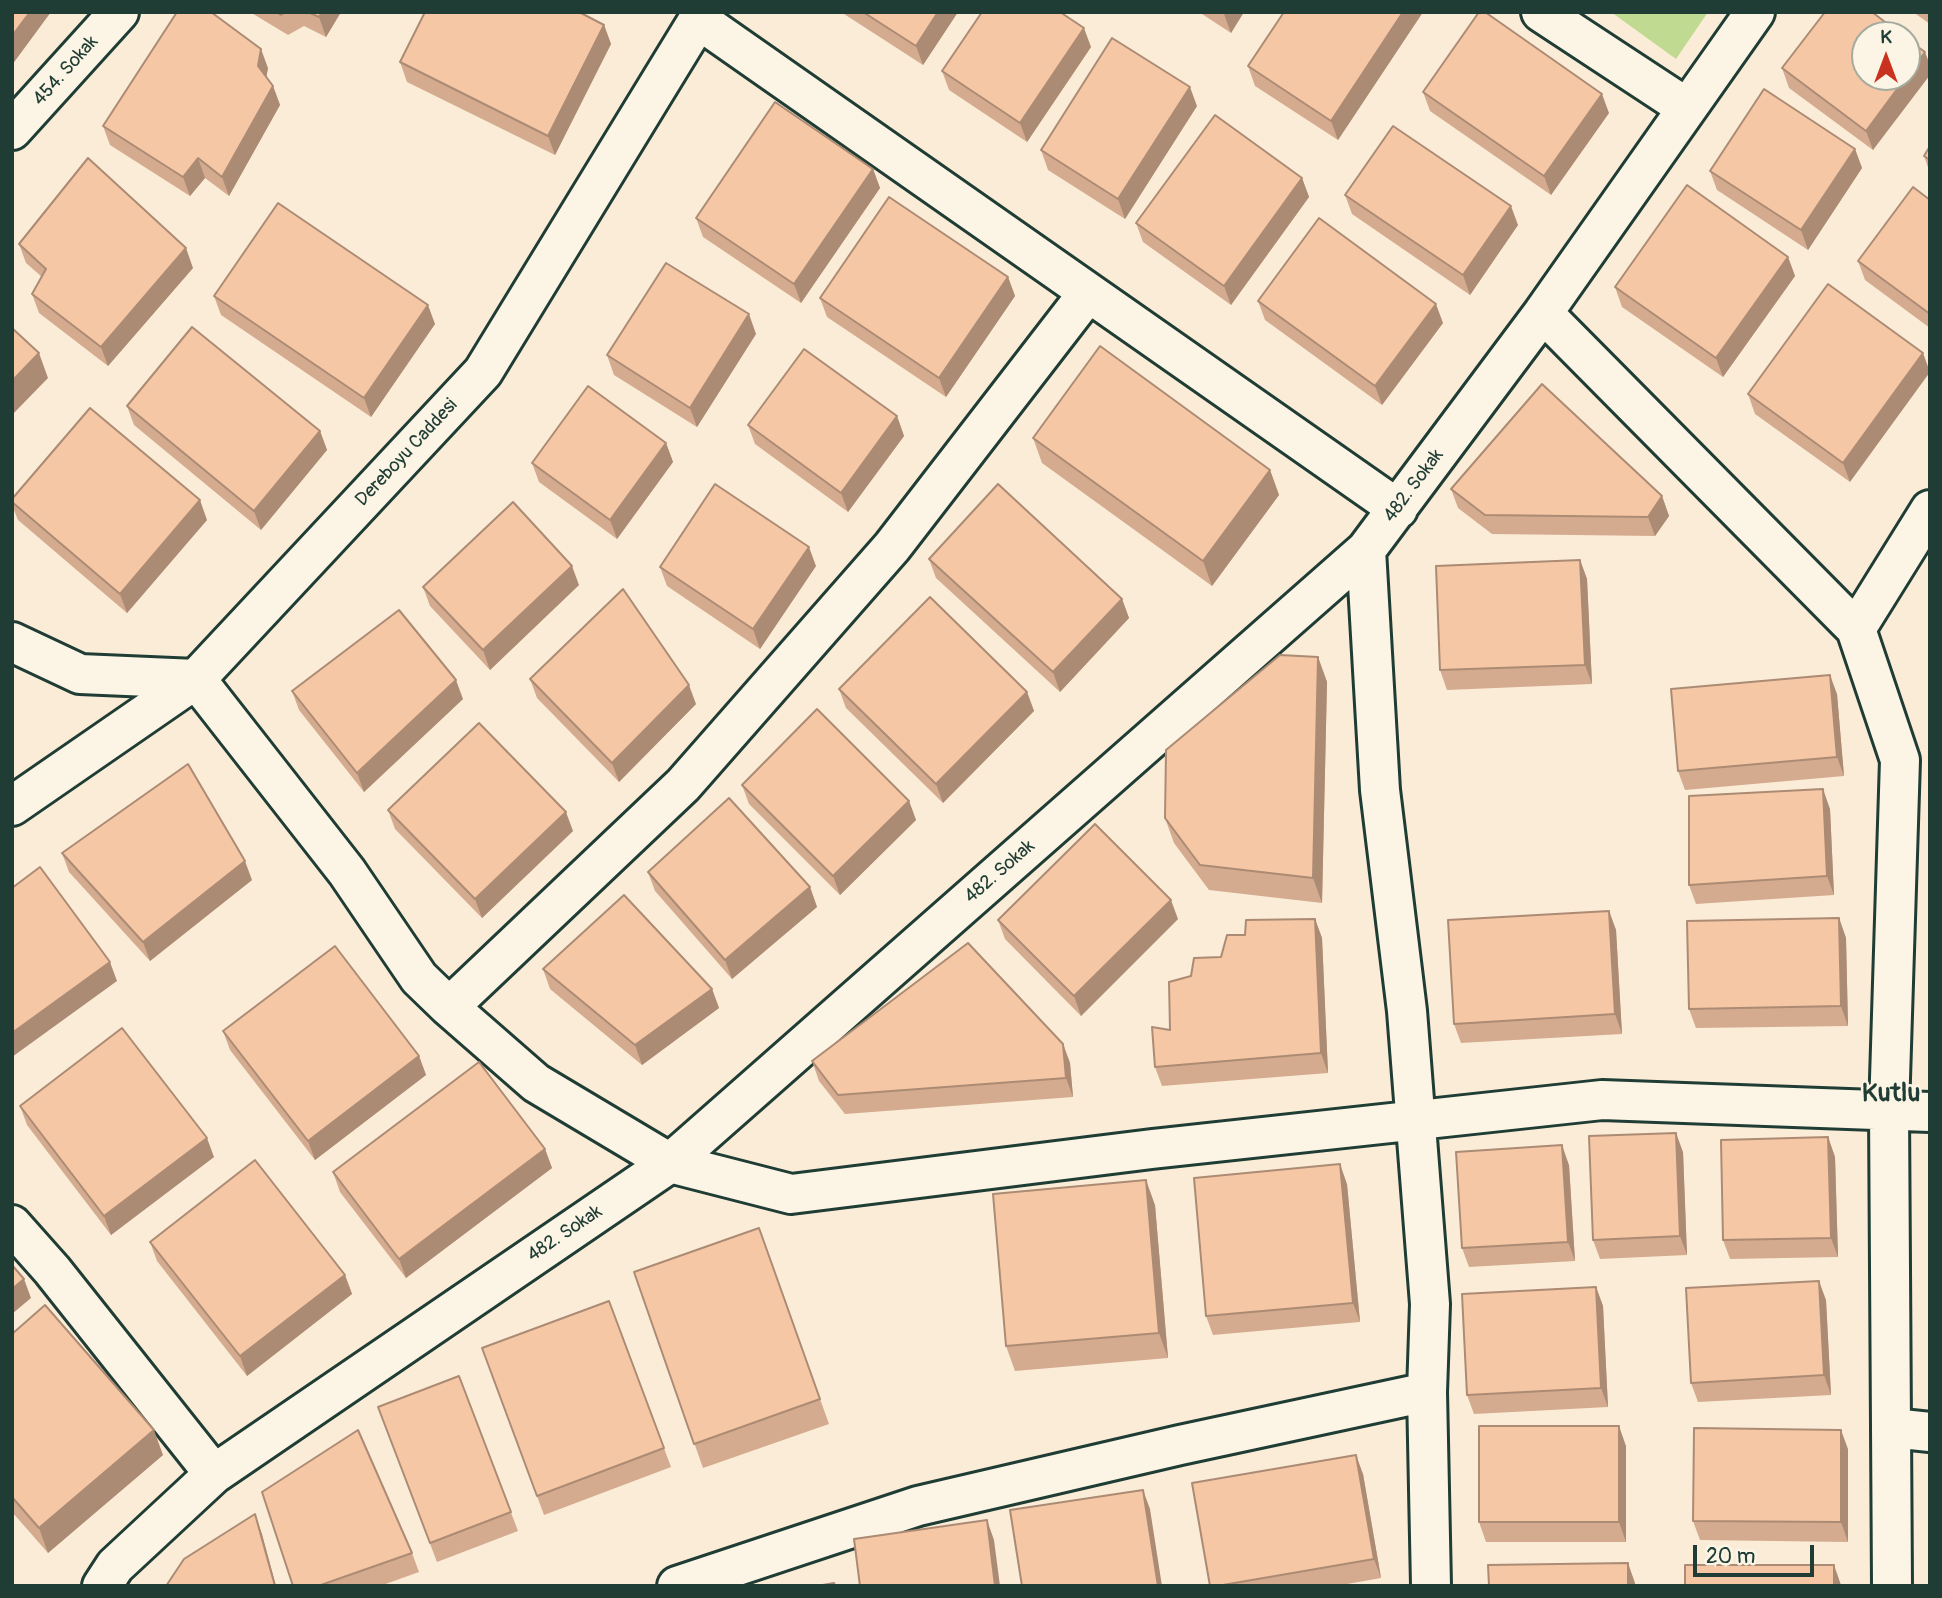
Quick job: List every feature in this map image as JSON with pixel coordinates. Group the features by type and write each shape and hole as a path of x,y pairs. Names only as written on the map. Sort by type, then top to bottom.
{"street":[{"name":"454. Sokak","path":"12,130 119,12"},
{"path":"1541,12 1687,108"},
{"name":"482. Sokak","path":"102,1586 115,1566 214,1474 670,1163 1366,550 1542,313 1755,12"},
{"path":"701,16 1088,293 1398,509"},
{"name":"Dereboyu Caddesi","path":"12,806 196,679 483,372 701,16"},
{"path":"449,1007 683,785 892,547 1088,293"},
{"path":"1542,313 1856,629 1900,760 1889,1110 1892,1586"},
{"path":"1856,629 1930,510"},
{"path":"1366,550 1380,790 1408,1011 1430,1304 1427,1392 1431,1586"},
{"path":"12,642 80,674 196,679 347,872 419,978 536,1083 670,1163 791,1194 1152,1149 1601,1100 1930,1112"},
{"path":"12,1225 52,1270 214,1474"},
{"path":"677,1586 918,1506 1180,1445 1427,1392"},
{"path":"1892,1428 1930,1432"}],"green space":[{"path":"1611,12 1708,12 1676,59"}],"building":[{"path":"12,12 30,12 12,36"},
{"path":"177,12 211,12 261,49 258,66 273,86 222,177 198,158 183,177 103,126"},
{"path":"308,12 322,12 319,17"},
{"path":"425,12 579,12 604,25 548,136 400,62"},
{"path":"863,12 938,12 916,46"},
{"path":"982,12 1060,12 1084,28 1020,123 942,71"},
{"path":"1284,12 1403,12 1331,121 1248,66"},
{"path":"1479,12 1485,12 1602,94 1544,176 1423,92"},
{"path":"1825,12 1872,12 1884,21 1851,21 1851,91 1896,91 1866,131 1782,68"},
{"path":"1112,38 1190,87 1118,199 1041,150"},
{"path":"1764,89 1855,149 1801,230 1710,171"},
{"path":"775,102 873,169 794,284 696,218"},
{"path":"1215,115 1302,178 1224,286 1136,223"},
{"path":"1393,126 1511,206 1463,275 1345,195"},
{"path":"1930,146 1930,160 1924,156"},
{"path":"88,158 186,248 101,347 32,294 46,269 19,244"},
{"path":"1687,185 1788,257 1716,358 1615,287"},
{"path":"1913,187 1930,200 1930,314 1858,261"},
{"path":"889,197 1008,277 939,378 820,298"},
{"path":"278,203 428,305 364,398 214,296"},
{"path":"1319,218 1436,304 1375,386 1258,301"},
{"path":"666,263 749,314 690,408 607,355"},
{"path":"1828,284 1923,353 1843,463 1748,394"},
{"path":"192,327 320,431 254,511 127,406"},
{"path":"12,328 39,353 12,381"},
{"path":"1100,346 1270,470 1203,561 1033,438"},
{"path":"804,349 897,416 841,493 748,425"},
{"path":"1542,384 1662,496 1648,517 1485,515 1451,489"},
{"path":"588,386 666,443 610,520 532,463"},
{"path":"90,408 200,500 120,594 12,502"},
{"path":"715,484 809,547 753,629 660,567"},
{"path":"998,484 1122,599 1053,672 929,559"},
{"path":"513,502 572,566 483,650 423,587"},
{"path":"1580,560 1585,665 1440,670 1436,566"},
{"path":"623,589 689,685 612,763 530,679"},
{"path":"930,597 1027,692 936,784 839,689"},
{"path":"399,610 456,680 357,773 292,691"},
{"path":"1280,655 1318,657 1313,878 1200,865 1165,818 1166,750"},
{"path":"1830,675 1837,757 1678,771 1671,689"},
{"path":"817,709 909,801 833,876 742,785"},
{"path":"479,723 566,812 475,899 388,810"},
{"path":"188,764 245,861 143,942 62,853"},
{"path":"1823,789 1827,876 1689,885 1689,796"},
{"path":"729,798 810,887 725,960 648,872"},
{"path":"1095,824 1171,900 1074,996 998,920"},
{"path":"40,867 110,962 12,1033 12,888"},
{"path":"624,895 712,989 635,1045 543,969"},
{"path":"1609,911 1615,1014 1454,1024 1448,920"},
{"path":"1839,918 1841,1006 1689,1009 1687,921"},
{"path":"1315,919 1321,1053 1155,1067 1152,1027 1170,1030 1169,982 1191,976 1194,958 1221,957 1227,935 1245,935 1246,920"},
{"path":"968,943 1063,1044 1066,1078 838,1095 812,1061"},
{"path":"335,946 419,1056 308,1141 223,1031"},
{"path":"122,1028 207,1138 104,1216 20,1106"},
{"path":"479,1062 545,1149 399,1259 333,1172"},
{"path":"1676,1133 1680,1236 1593,1240 1589,1136"},
{"path":"1828,1137 1831,1238 1723,1240 1721,1140"},
{"path":"1562,1145 1568,1242 1462,1248 1456,1152"},
{"path":"255,1160 345,1275 240,1356 150,1242"},
{"path":"1340,1164 1353,1303 1206,1316 1194,1178"},
{"path":"1146,1180 1159,1333 1006,1346 993,1194"},
{"path":"759,1228 820,1399 694,1444 634,1272"},
{"path":"12,1265 24,1279 12,1289"},
{"path":"1819,1281 1824,1375 1691,1383 1686,1288"},
{"path":"1596,1287 1601,1388 1467,1395 1462,1294"},
{"path":"609,1301 664,1448 537,1496 482,1348"},
{"path":"45,1305 154,1430 39,1528 12,1497 12,1334"},
{"path":"459,1376 511,1512 430,1543 378,1407"},
{"path":"1479,1426 1619,1426 1619,1522 1479,1522"},
{"path":"1694,1428 1841,1430 1841,1522 1693,1521"},
{"path":"358,1430 412,1553 318,1586 293,1586 262,1492"},
{"path":"1356,1455 1374,1559 1210,1586 1192,1483"},
{"path":"1143,1490 1158,1586 1022,1586 1010,1510"},
{"path":"255,1514 275,1586 166,1586 184,1559"},
{"path":"987,1520 995,1586 860,1586 854,1539"},
{"path":"1628,1563 1628,1586 1489,1586 1488,1565"},
{"path":"1685,1565 1834,1565 1834,1586 1685,1586"}],"district":[{"name":"Kutlu","path":"1891,1094"}]}
